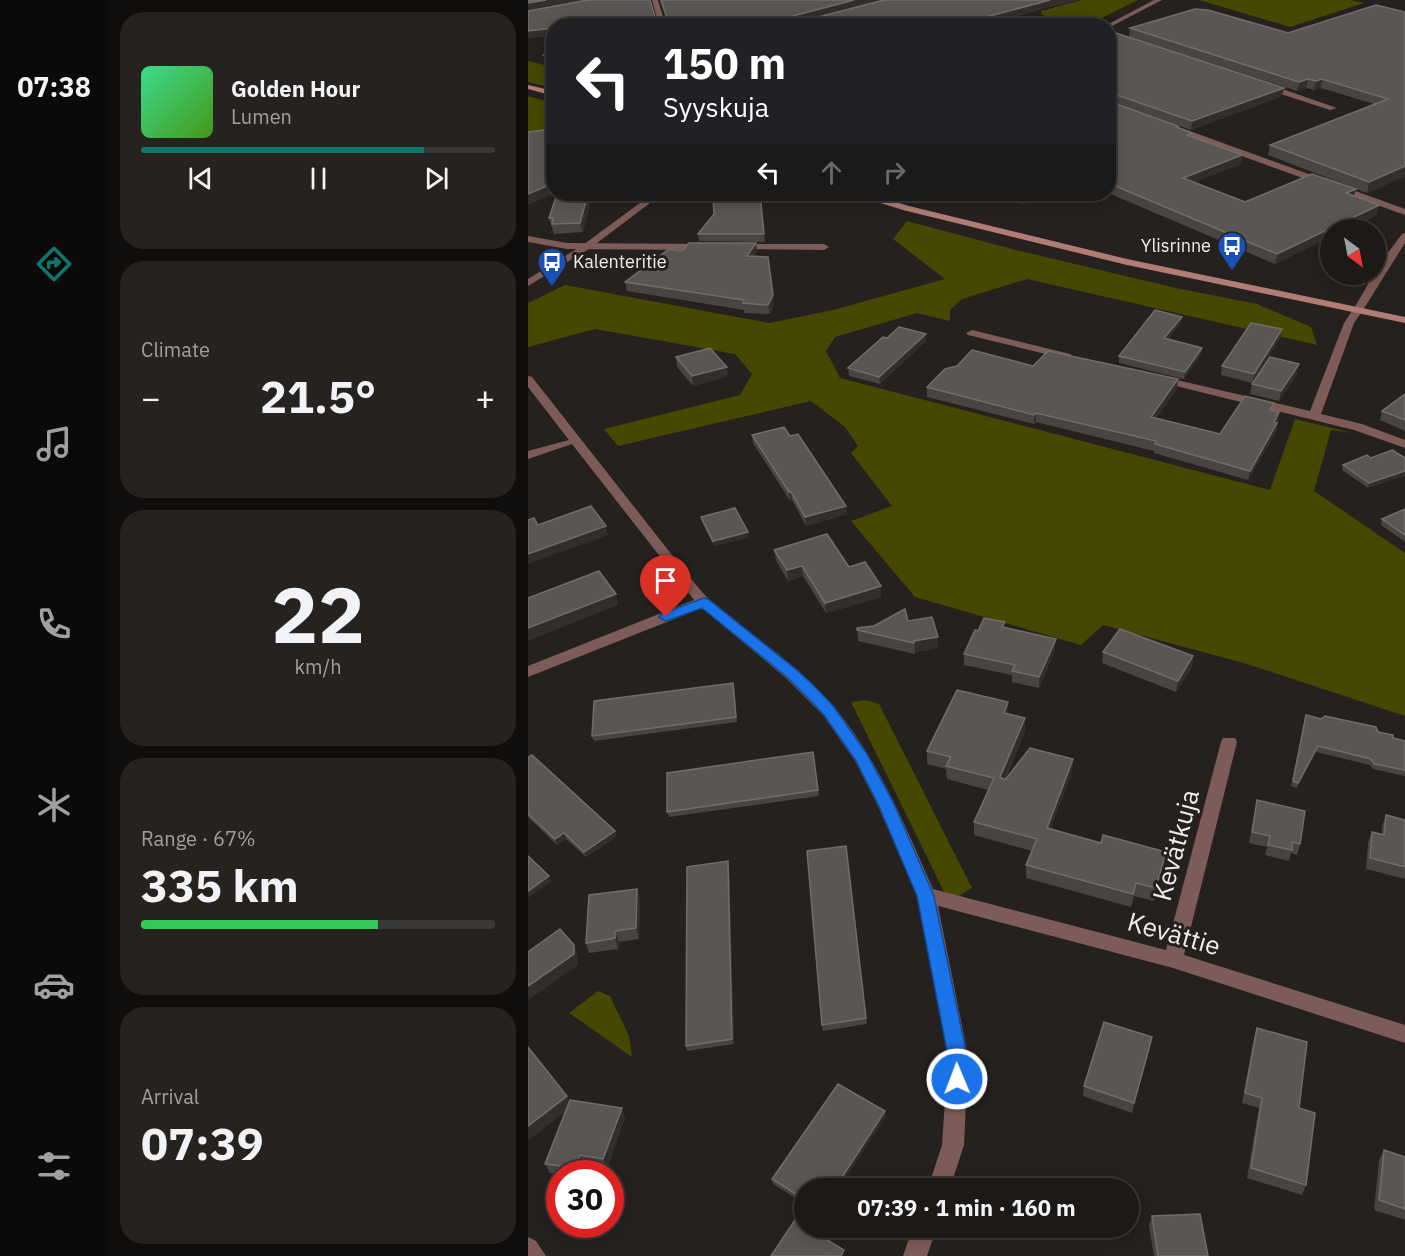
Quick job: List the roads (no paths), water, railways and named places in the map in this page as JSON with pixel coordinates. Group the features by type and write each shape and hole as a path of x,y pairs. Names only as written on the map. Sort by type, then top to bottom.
{"main road":[{"path":"528,87 546,92"},
{"path":"888,201 1127,262 1405,320"},
{"path":"906,201 950,217"}],"street":[{"path":"1116,22 1159,0"},
{"path":"659,1 662,18"},
{"path":"1255,82 1333,108"},
{"path":"1168,126 1405,212"},
{"path":"528,283 586,247 648,201"},
{"path":"1314,416 1349,322 1405,236"},
{"path":"528,239 552,245 586,247 720,247"},
{"path":"731,247 824,247"},
{"path":"972,333 1076,358"},
{"path":"1144,375 1358,427 1405,444"},
{"path":"528,379 678,572 704,602 793,675 829,711 862,758 926,896 958,1056 953,1146 942,1178"},
{"path":"528,455 566,442"},
{"path":"528,672 704,602"},
{"name":"Kevätkuja","path":"1173,960 1229,742"},
{"name":"Kevättie","path":"926,896 1173,960 1405,1034"},
{"path":"915,1256 921,1238"},
{"path":"528,1248 534,1256"}],"place":[{"name":"Ylisrinne","path":"1232,272"},
{"name":"Kalenteritie","path":"552,288"}]}
